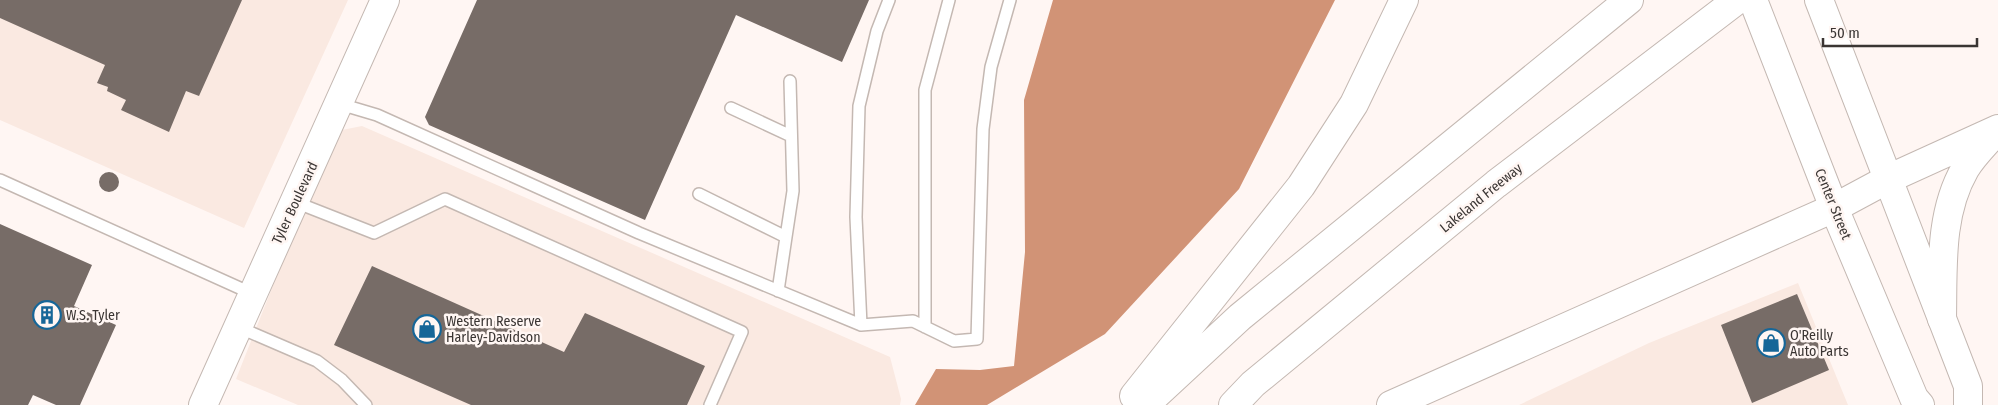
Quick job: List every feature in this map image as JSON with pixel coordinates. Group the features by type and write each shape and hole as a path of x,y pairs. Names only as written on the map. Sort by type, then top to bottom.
{"main road":[{"name":"Tyler Boulevard","path":"207,404 238,327 340,104 385,0"},
{"path":"1127,405 1301,186 1354,104 1404,0"},
{"path":"1145,405 1240,317 1629,0"},
{"name":"Lakeland Freeway","path":"1233,405 1253,384 1496,184 1737,0"},
{"name":"Center Street","path":"1753,0 1834,208 1914,398 1920,405"},
{"path":"1820,0 1968,386 1968,405"},
{"path":"1391,405 1834,208 1888,179 1997,130"},
{"path":"1942,319 1943,254 1952,200 1966,167 1997,130"}],"lane":[{"path":"861,326 856,217 859,106 877,31 889,0"},
{"path":"925,327 925,90 949,0"},
{"path":"340,104 377,115 639,233 861,326 913,321 954,341 977,339 982,129 991,67 1010,0"},
{"path":"778,291 793,191 790,81"},
{"path":"731,108 792,136"},
{"path":"0,180 253,294"},
{"path":"699,194 786,237"},
{"path":"295,202 374,234 445,199 742,332 710,405"},
{"path":"238,327 317,361 342,380 366,405"}],"shaded area":[{"path":"0,0 348,0 244,228 0,120"},
{"path":"1053,0 1335,0 1239,189 1105,334 987,405 915,405 936,369 980,370 1014,366 1025,252 1024,100"},
{"path":"362,126 890,357 901,399 900,405 298,405 236,379 297,225 342,130"},
{"path":"1798,283 1848,405 1519,405 1649,343"}],"building":[{"path":"0,0 242,0 199,96 186,91 169,132 121,110 126,100 107,91 108,87 97,83 105,65 0,18"},
{"path":"477,0 869,0 842,62 736,15 645,220 429,125 425,117"},
{"path":"109,172 116,175 119,182 116,189 109,192 102,189 99,182 102,175"},
{"name":"W.S. Tyler","path":"0,224 92,265 74,306 116,325 80,405 56,405 33,395 28,405 0,405"},
{"name":"Western Reserve Harley-Davidson","path":"372,266 564,352 585,313 705,366 687,405 471,405 334,345"},
{"path":"1797,294 1829,370 1752,403 1721,325"}],"place":[{"name":"W.S. Tyler","path":"47,315"},
{"name":"Western Reserve Harley-Davidson","path":"427,329"},
{"name":"O'Reilly Auto Parts","path":"1771,343"}]}
